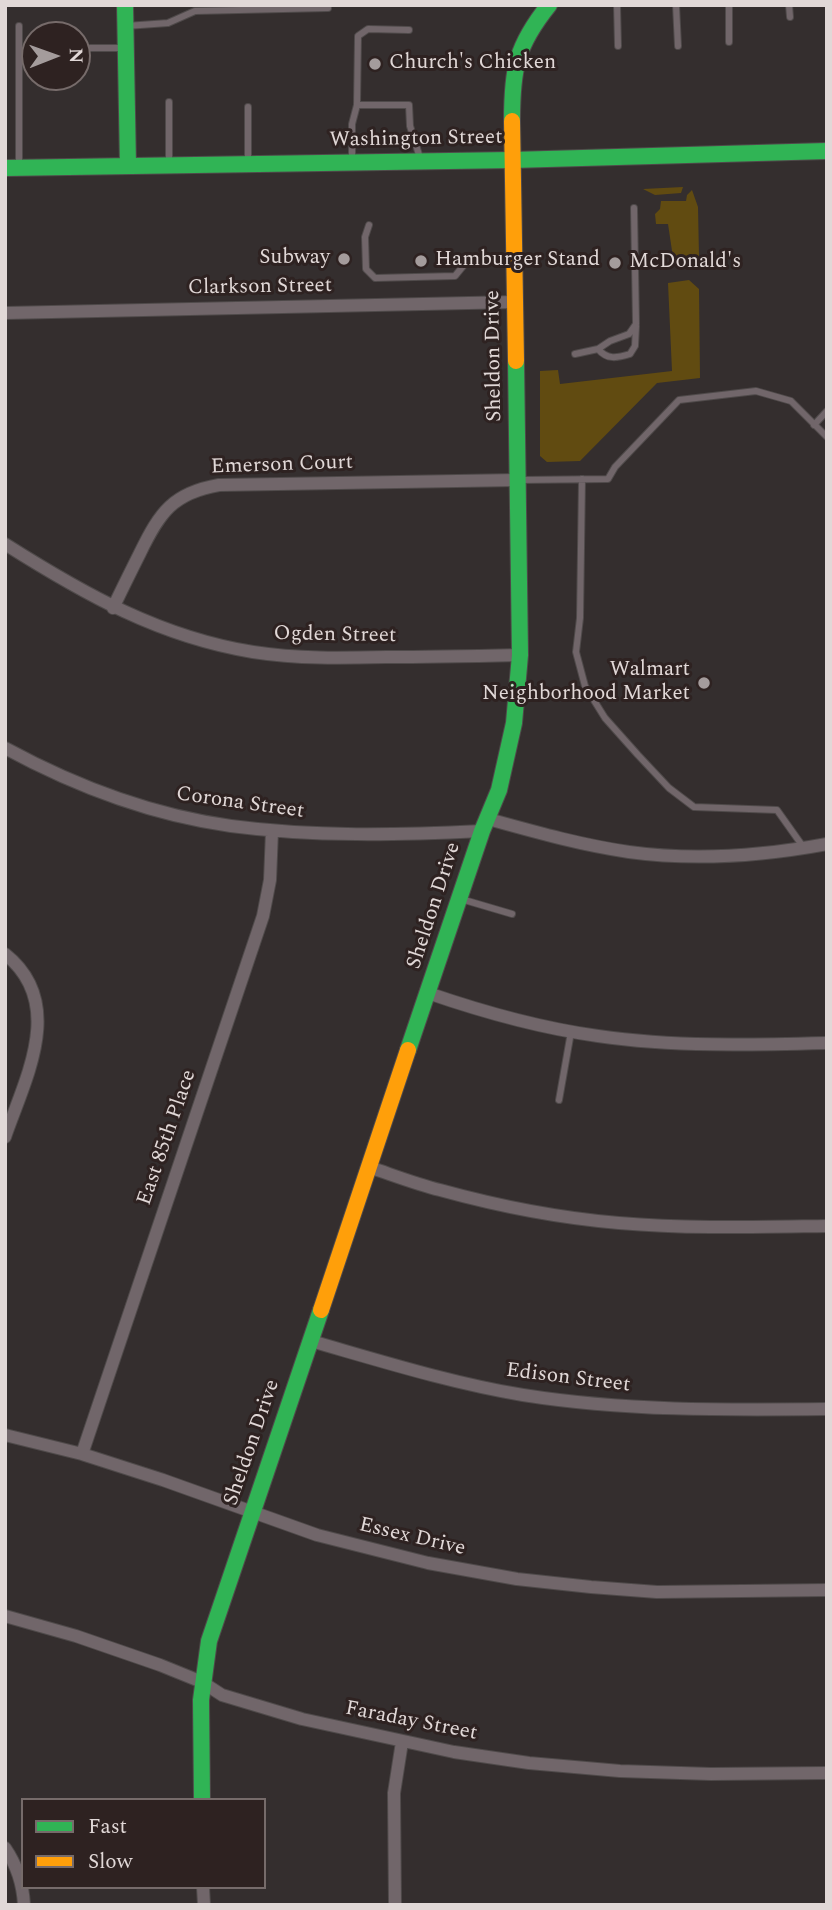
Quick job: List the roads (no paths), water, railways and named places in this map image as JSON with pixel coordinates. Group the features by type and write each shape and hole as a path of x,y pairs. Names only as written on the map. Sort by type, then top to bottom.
{"street":[{"path":"125,5 128,166"},
{"name":"Sheldon Drive","path":"202,1798 200,1711 209,1641 459,898 500,785 511,741 518,696 520,655 512,89 514,63 528,31 549,5"},
{"name":"Washington Street","path":"12,168 512,160 827,151"},
{"name":"Clarkson Street","path":"5,313 515,302"},
{"name":"Emerson Court","path":"113,608 162,513 189,493 203,488 219,485 517,480"},
{"name":"Ogden Street","path":"5,544 113,608 192,638 230,648 300,658 520,655"},
{"name":"Corona Street","path":"5,748 50,771 111,796 195,820 229,826 319,834 429,834 485,825 645,853 723,857 827,844"},
{"name":"East 85th Place","path":"82,1454 263,916 270,880 272,831"},
{"path":"5,954 19,967 32,990 38,1026 32,1063 5,1137"},
{"path":"428,993 529,1024 650,1042 736,1046 827,1043"},
{"path":"369,1167 437,1190 485,1202 605,1222 681,1227 827,1226"},
{"name":"Edison Street","path":"311,1341 420,1373 490,1388 596,1404 708,1410 827,1409"},
{"name":"Essex Drive","path":"5,1435 82,1454 186,1487 317,1535 428,1563 517,1579 657,1592 827,1590"},
{"name":"Faraday Street","path":"5,1616 76,1636 160,1665 202,1682 222,1695 302,1719 454,1752 529,1763 620,1771 711,1774 827,1773"},
{"path":"395,1905 394,1793 402,1742"},
{"path":"5,1848 21,1882"}],"lane":[{"path":"617,5 618,46"},
{"path":"676,5 678,46"},
{"path":"729,5 729,42"},
{"path":"789,5 790,17"},
{"path":"126,26 168,23 195,11 328,8"},
{"path":"12,168 19,26"},
{"path":"352,162 352,124 357,105 358,36 368,30 409,30"},
{"path":"91,48 126,48"},
{"path":"169,102 169,166"},
{"path":"357,105 409,105 410,126 421,161"},
{"path":"248,107 248,164"},
{"path":"598,349 609,358 630,354 635,346 634,208"},
{"path":"369,225 365,237 366,270 375,278 455,276 464,265"},
{"path":"575,354 598,349 629,334 636,324"},
{"path":"517,480 608,479 615,467 679,400 756,391 791,401 827,438"},
{"path":"814,425 827,411"},
{"path":"582,479 580,618 576,652 585,686 605,719 669,788 694,807 777,810 804,848"},
{"path":"459,898 512,914"},
{"path":"559,1100 571,1032"}],"place":[{"name":"Church's Chicken","path":"375,64"},
{"name":"Subway","path":"344,259"},
{"name":"Hamburger Stand","path":"421,261"},
{"name":"McDonald's","path":"615,263"},
{"name":"Walmart Neighborhood Market","path":"704,683"}]}
